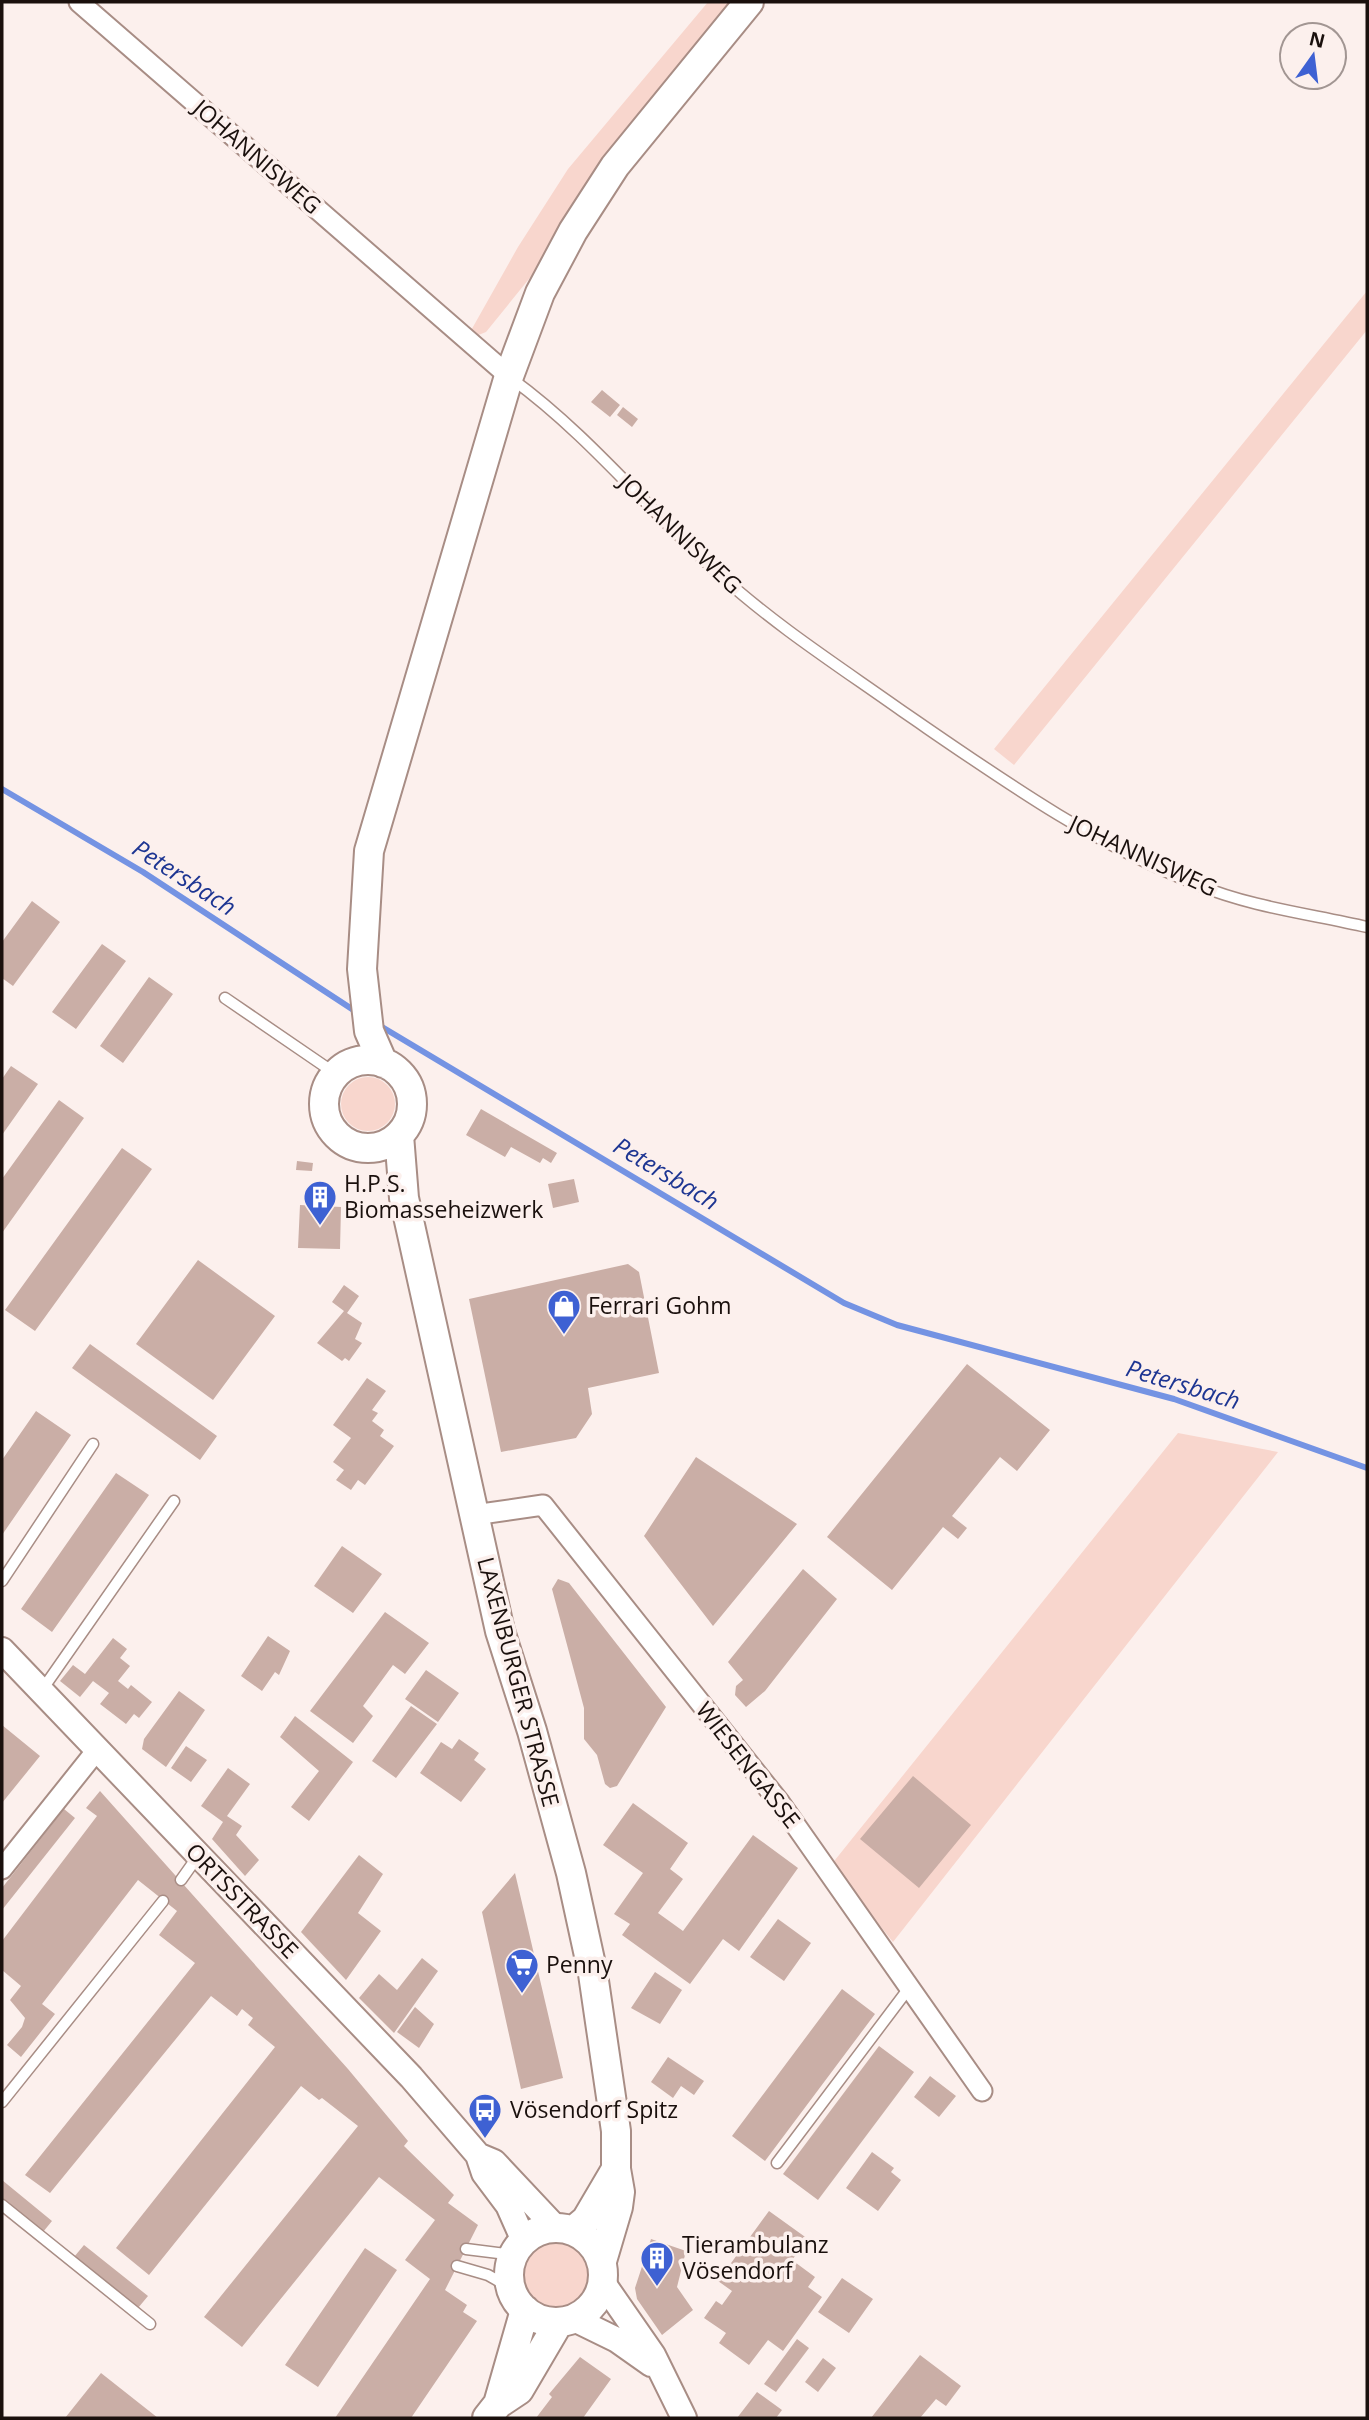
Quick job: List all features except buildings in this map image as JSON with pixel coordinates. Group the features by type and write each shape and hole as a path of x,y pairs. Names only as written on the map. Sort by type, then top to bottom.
{"main road":[{"path":"400,1135 387,1144 372,1148 356,1147 342,1140 327,1121 326,1092 369,1031 363,925 369,851 509,376 540,293 573,231 622,156 749,2"},
{"name":"LAXENBURGER STRASSE","path":"369,1031 383,1063 398,1072 411,1094 411,1112 400,1135 404,1198 500,1631 557,1821 593,1974 617,2131 618,2207 602,2272"},
{"path":"345,1068 383,1063"},
{"name":"LAXENBURGER STRASSE","path":"372,1148 404,1198"},
{"name":"LAXENBURGER STRASSE","path":"564,2230 586,2220 616,2169"},
{"path":"492,2411 519,2390 567,2321 593,2305 602,2272 594,2246 564,2230 539,2232 519,2248 509,2271 518,2299 541,2320 567,2321"},
{"path":"492,2411 518,2299"}],"street":[{"name":"JOHANNISWEG","path":"79,2 509,376"},
{"name":"WIESENGASSE","path":"474,1515 544,1505 780,1803 982,2091"},
{"name":"ORTSSTRASSE","path":"2,1650 411,2077 478,2155 484,2173 508,2205 519,2248"},
{"path":"2,1869 97,1750"},
{"name":"ORTSSTRASSE","path":"478,2155 495,2162 564,2230"},
{"path":"602,2272 653,2355 684,2418"},
{"path":"567,2321 617,2340 659,2368"}],"lane":[{"name":"JOHANNISWEG","path":"509,376 555,412 719,574 764,614 1025,796 1071,825 1199,886 1246,901 1367,927"},
{"path":"225,998 345,1068"},
{"path":"2,1581 93,1444"},
{"path":"41,1691 174,1501"},
{"path":"180,1880 198,1856"},
{"path":"2,2102 163,1901"},
{"path":"777,2163 909,1988"},
{"path":"2,2205 150,2325"},
{"path":"466,2249 519,2248"},
{"path":"457,2266 488,2276 518,2299"}],"shaded area":[{"path":"708,2 734,2 546,258 486,332 476,336 469,334 518,247 568,169"},
{"path":"1367,291 1367,330 1014,765 994,749"},
{"path":"368,1077 387,1085 395,1104 387,1123 368,1131 349,1123 341,1104 349,1085"},
{"path":"1178,1433 1278,1452 893,1942 831,1865"},
{"path":"557,2238 572,2241 584,2249 592,2261 595,2276 592,2291 584,2303 572,2311 557,2314 542,2311 530,2303 522,2291 519,2276 522,2261 530,2249 542,2241"}],"waterway":[{"name":"Petersbach","path":"2,789 143,872 358,1013"},
{"name":"Petersbach","path":"377,1024 844,1303 897,1325 1174,1399 1367,1468"}],"place":[{"name":"H.P.S. Biomasseheizwerk","path":"320,1227"},
{"name":"Ferrari Gohm","path":"564,1336"},
{"name":"Penny","path":"522,1995"},
{"name":"Vösendorf Spitz","path":"485,2140"},
{"name":"Tierambulanz Vösendorf","path":"657,2288"}]}
